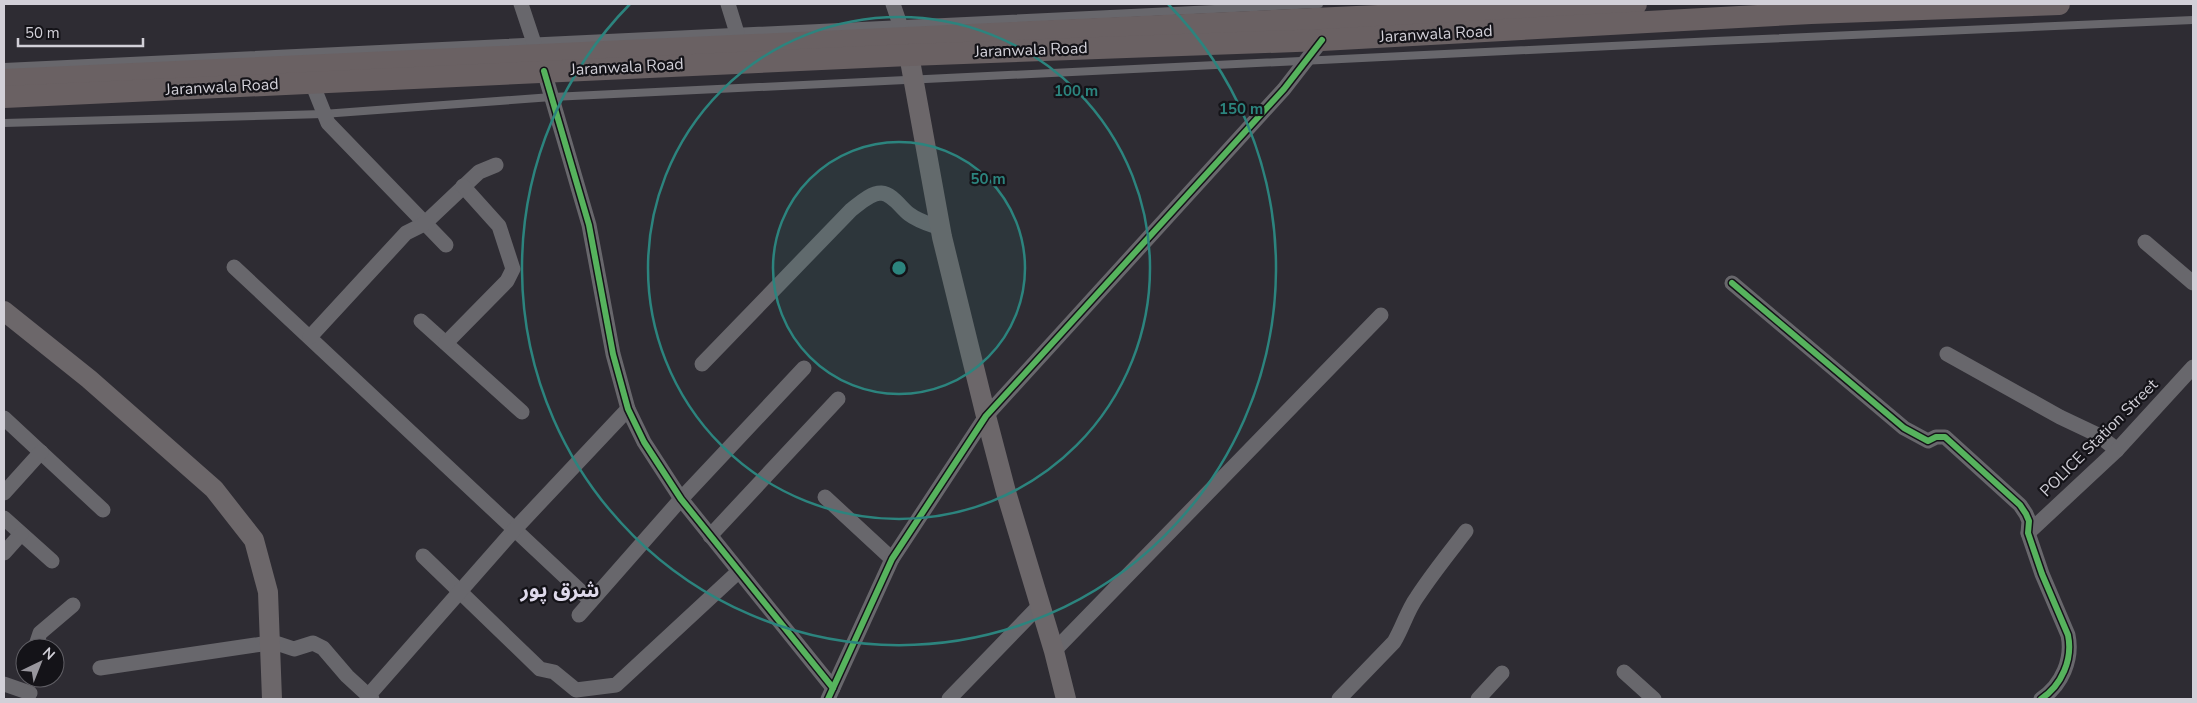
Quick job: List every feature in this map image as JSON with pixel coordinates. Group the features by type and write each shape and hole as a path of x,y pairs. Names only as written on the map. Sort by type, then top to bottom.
{"main road":[{"name":"Jaranwala Road","path":"4,80 904,39 1360,11 1636,4"},
{"name":"Jaranwala Road","path":"904,39 1322,40 1811,13 2059,4"},
{"name":"Jaranwala Road","path":"4,97 312,83 539,56"}],"street":[{"path":"520,4 552,97 589,225 613,354 628,409 644,442 681,499 831,694 892,559 986,416 1284,89 1322,40"},
{"path":"728,4 737,33"},
{"path":"893,4 904,39 913,79 940,228 986,416 1006,492 1054,651 1066,699"},
{"path":"312,83 328,123 446,245"},
{"path":"310,337 406,233 424,224 479,172 496,166"},
{"path":"446,342 507,281 513,269 499,226 492,215 463,186"},
{"path":"702,364 851,210 870,196 881,193 889,196 908,213 923,222 940,228"},
{"path":"2146,242 2193,283"},
{"path":"234,266 591,601"},
{"path":"1732,283 1904,428 1928,441 1936,437 1945,437 2020,505 2028,521 2028,533 2042,574 2068,635 2070,646 2066,669 2050,697"},
{"path":"4,311 89,379 214,489 254,540 268,592 272,699"},
{"path":"1054,651 1381,315"},
{"path":"421,321 522,412"},
{"path":"1947,354 2060,417 2098,435 2117,450"},
{"name":"POLICE Station Street","path":"2028,533 2117,450 2193,367"},
{"path":"579,615 681,499 804,368"},
{"path":"710,536 838,399"},
{"path":"100,668 270,643 294,649 300,649 309,644 318,644 370,698 515,529 628,409"},
{"path":"4,418 103,510"},
{"path":"4,493 41,452"},
{"path":"825,497 892,559"},
{"path":"4,518 52,561"},
{"path":"1340,699 1394,642 1417,596 1466,531"},
{"path":"4,553 21,534"},
{"path":"423,556 540,669 554,672 572,688 581,691 616,685 738,572"},
{"path":"38,638 40,633 73,605"},
{"path":"949,699 1040,605"},
{"path":"1624,672 1654,699"},
{"path":"1478,699 1502,673"},
{"path":"4,684 30,690"}],"lane":[{"path":"4,67 539,56 737,33 904,39 1319,4"},
{"path":"4,124 323,114 552,97 1308,60 2193,20"}],"cycle path":[{"path":"828,699 892,559 986,416 1284,89 1322,40"},
{"path":"544,71 589,225 613,354 628,409 644,442 681,499 833,688"},
{"path":"1732,283 1904,428 1928,441 1936,437 1945,437 2020,505 2029,521 2028,533 2042,574 2068,635 2069,644 2067,662 2060,679 2041,699"}],"district":[{"name":"شرق پور","path":"560,590"}]}
